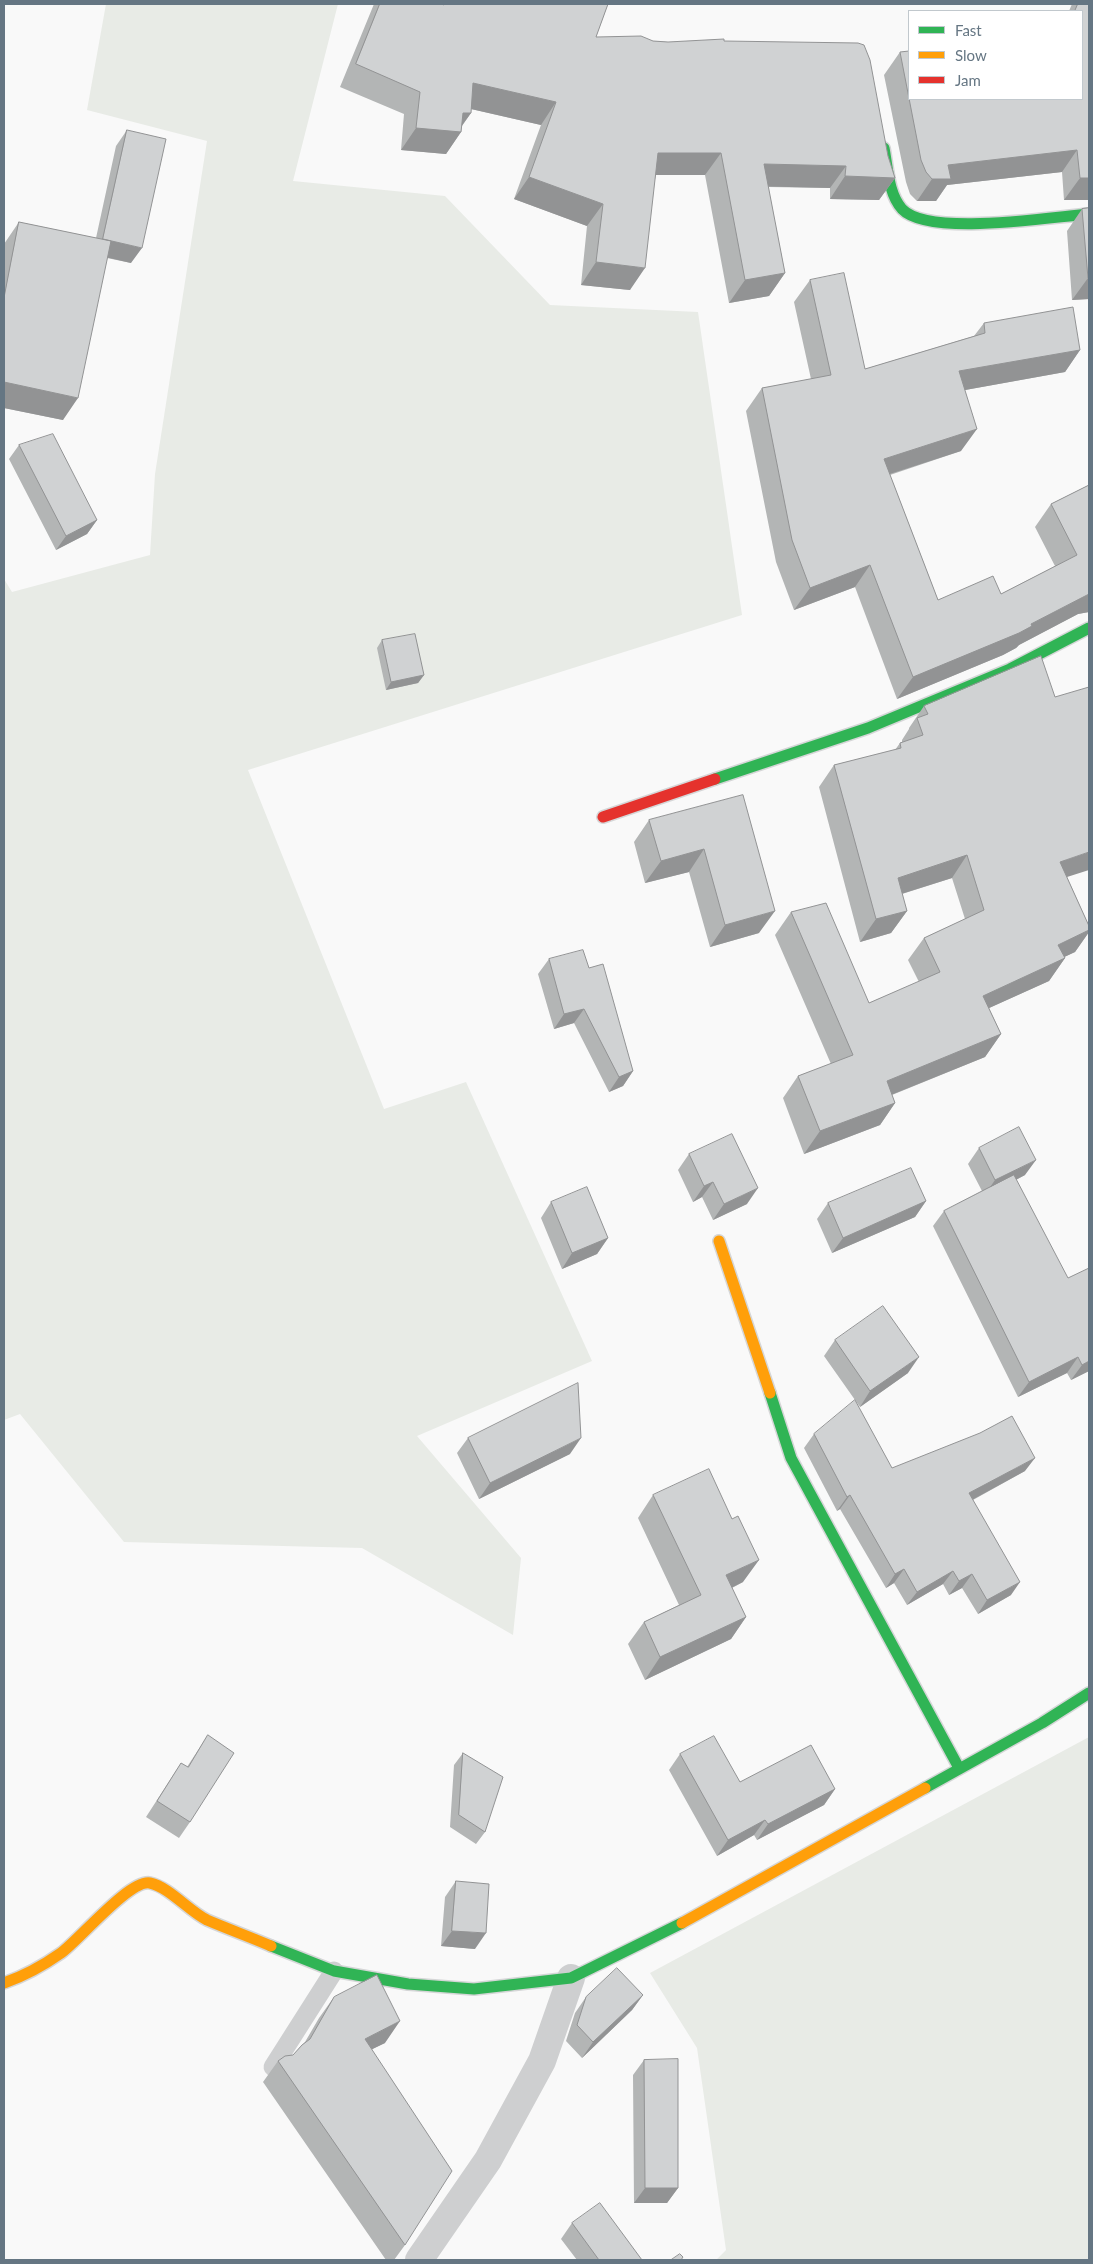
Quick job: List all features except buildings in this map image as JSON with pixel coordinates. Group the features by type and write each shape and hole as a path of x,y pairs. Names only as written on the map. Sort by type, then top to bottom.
{"street":[{"path":"882,140 890,187 896,201 904,211 920,220 936,223 969,224 1089,214"},
{"path":"603,817 868,728 1010,669 1089,628"},
{"path":"719,1241 791,1458 959,1768"},
{"path":"4,1983 24,1976 62,1952 115,1902 142,1883 150,1883 161,1888 206,1920 334,1972 408,1984 474,1989 571,1978 708,1910 1042,1723 1089,1693"},
{"path":"419,2260 488,2160 542,2061 571,1978"}],"lane":[{"path":"273,2067 334,1972"}],"shaded area":[{"path":"106,4 338,4 293,181 445,196 550,305 698,312 742,615 248,770 384,1109 466,1082 592,1361 417,1436 521,1558 513,1635 362,1548 124,1542 20,1414 4,1420 4,579 12,592 150,555 155,474 207,141 87,110"},
{"path":"1089,1737 1089,2260 716,2260 726,2250 697,2048 650,1973"}],"traffic: fast":[{"path":"884,148 889,180 897,203 902,209 916,217 937,222 963,224 1020,221 1089,214"},
{"path":"715,779 868,728 1010,669 1089,628"},
{"path":"770,1393 791,1458 959,1768"},
{"path":"925,1788 1042,1723 1089,1693"},
{"path":"271,1946 334,1971 408,1984 474,1989 571,1978 682,1923"}],"traffic: slow":[{"path":"719,1241 770,1393"},
{"path":"682,1923 925,1788"},
{"path":"4,1983 34,1970 61,1953 118,1900 141,1884 150,1883 157,1885 207,1920 271,1946"}],"traffic: jam":[{"path":"603,817 715,779"}]}
